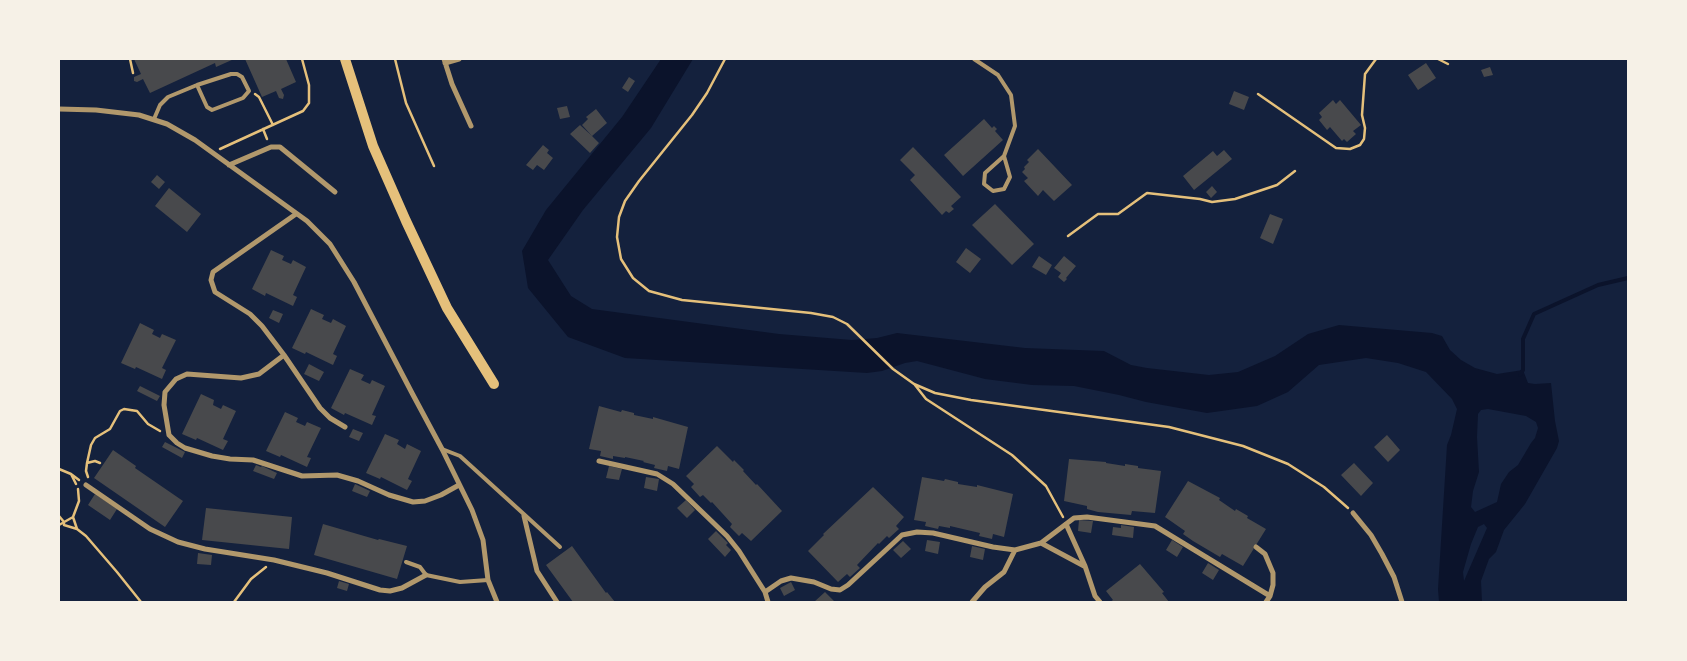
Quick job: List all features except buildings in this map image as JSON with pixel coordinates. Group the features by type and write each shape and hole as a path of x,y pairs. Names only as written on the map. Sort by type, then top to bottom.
{"main road":[{"path":"345,59 373,146 406,221 447,308 494,384"}],"street":[{"path":"459,59 445,61 461,106 471,126"},
{"path":"59,109 96,110 139,115 154,119 195,140 212,152 307,221 330,244 354,282 472,510 483,540 488,580 497,602"},
{"path":"229,165 271,147 280,147 335,192"},
{"path":"296,214 214,272 211,280 215,292 250,314 262,326 284,354 320,408 345,427"},
{"path":"284,354 259,374 241,378 186,374 176,379 166,392 164,405 168,432 177,443 185,448 212,456 264,462 302,476 337,475 413,502 426,501 459,485"},
{"path":"600,461 657,474 673,484 727,536 739,551 765,592 768,602"},
{"path":"86,484 150,529 178,542 205,549 274,560 327,573 380,590 390,591 402,588 426,575"},
{"path":"1353,513 1371,535 1382,554 1394,577 1402,602"},
{"path":"524,516 538,571 557,602"},
{"path":"765,592 781,580 791,578 814,582 831,589 840,590 848,585 902,535 917,532 933,533 993,547 1015,550 1041,543 1074,518 1087,516 1155,526 1270,596"},
{"path":"1066,524 1095,596 1100,602"},
{"path":"1041,543 1084,566"},
{"path":"1256,547 1265,554 1273,573 1273,585 1266,602"},
{"path":"972,602 985,587 1004,572 1015,550"}],"lane":[{"path":"974,59 998,74 1011,94 1014,126 1004,156 985,173 984,184 993,191 1004,189 1010,177 1004,156"},
{"path":"154,119 160,106 168,97 197,86 231,74 237,74 242,77 249,91 244,98 212,110 207,107 197,86"},
{"path":"442,449 460,456 560,547"},
{"path":"406,562 420,567 426,575 460,582 488,580"}],"path":[{"path":"130,59 133,73"},
{"path":"212,152 303,110 309,103 309,85 302,59"},
{"path":"395,59 406,103 434,166"},
{"path":"725,59 707,93 639,180 625,202 619,216 617,236 621,259 633,278 649,291 682,300 811,312 833,317 847,324 863,337 893,369 914,384 935,393 971,400 1169,427 1243,446 1288,464 1324,487 1353,513"},
{"path":"1258,94 1336,148 1350,149 1360,145 1364,139 1365,128 1362,115 1366,74 1376,59"},
{"path":"1438,59 1448,64"},
{"path":"249,91 259,97 273,125"},
{"path":"1068,236 1098,214 1118,214 1148,193 1184,196 1212,202 1235,199 1276,185 1295,171"},
{"path":"914,384 926,399 1012,456 1046,486 1066,524"},
{"path":"91,488 92,485 86,471 91,445 95,438 110,429 111,424 124,409 137,411 148,424 163,432 168,432"},
{"path":"87,464 95,461 100,464"},
{"path":"59,469 72,474 86,484"},
{"path":"72,474 78,487 79,501 73,517 77,529"},
{"path":"59,516 64,525 77,529 86,536 118,572 141,602"},
{"path":"59,525 73,517"},
{"path":"234,602 251,579 274,560"}],"water":[{"path":"661,59 693,59 651,128 583,210 548,260 571,296 592,309 779,334 852,340 877,338 897,333 1025,348 1104,351 1131,365 1209,375 1238,372 1275,356 1308,334 1339,325 1432,333 1442,336 1450,350 1461,360 1475,368 1497,374 1523,370 1528,383 1551,383 1559,441 1557,448 1525,504 1504,530 1496,552 1489,559 1481,581 1482,602 1439,602 1438,589 1447,445 1457,409 1452,399 1426,372 1398,363 1366,358 1319,365 1288,392 1257,406 1207,413 1074,386 1032,385 985,379 917,361 882,371 867,373 625,358 568,337 528,288 522,251 546,210 622,117","holes":["1488,409 1526,416 1536,422 1538,428 1535,438 1518,465 1509,472 1501,484 1497,502 1475,512 1471,507 1473,491 1479,472 1478,414 1481,410","1484,524 1487,528 1464,581 1463,572 1471,544 1478,527"]}],"waterway":[{"path":"1520,375 1523,370 1523,339 1534,314 1598,285 1628,278"}]}
